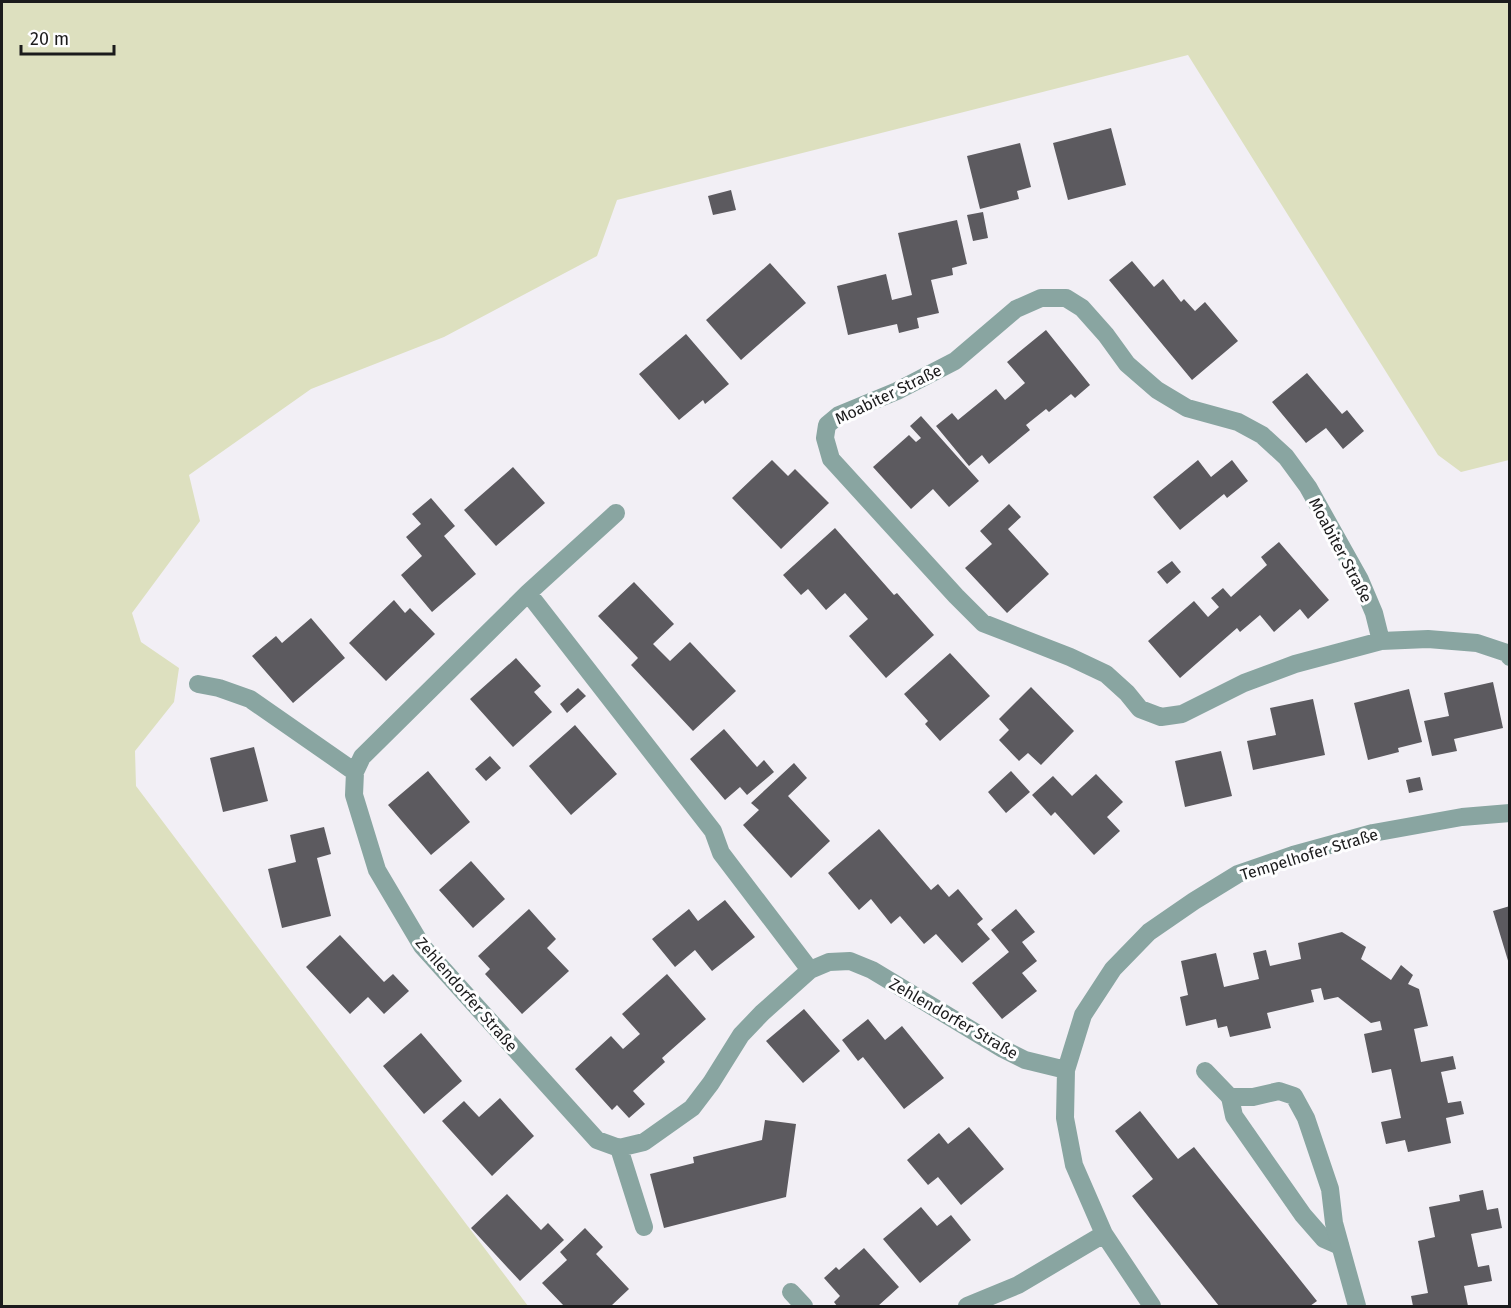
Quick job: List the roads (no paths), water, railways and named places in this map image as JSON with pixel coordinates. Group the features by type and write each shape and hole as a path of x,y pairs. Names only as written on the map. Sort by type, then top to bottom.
{"street":[{"name":"Moabiter Straße","path":"1381,641 1374,613 1360,580 1308,487 1286,457 1262,435 1238,423 1188,408 1157,390 1127,364 1082,308 1066,298 1041,298 1016,309 955,361 897,391 839,415 827,424 825,438 831,459 983,623 1070,657 1106,674 1127,693 1140,709 1161,717 1182,714 1244,683 1295,663 1381,641 1428,639 1477,643 1507,653 1509,657"},
{"path":"198,684 219,688 250,699 355,772 362,757 528,593 616,513"},
{"path":"528,593 713,831 721,853 810,970"},
{"name":"Zehlendorfer Straße","path":"355,772 354,795 377,870 422,946 597,1140 619,1148 644,1142 692,1108 711,1083 741,1035 810,970 829,962 850,961 872,970 1025,1060 1066,1070"},
{"name":"Tempelhofer Straße","path":"1152,1306 1104,1234 1074,1165 1065,1118 1066,1070 1083,1015 1113,969 1149,932 1238,874 1293,855 1373,833 1462,816 1509,813"},
{"path":"1205,1071 1230,1097 1234,1116 1303,1215 1324,1239 1340,1246"},
{"path":"1230,1097 1253,1097 1279,1090 1294,1096 1306,1118 1330,1189 1334,1223 1357,1306"},
{"path":"619,1148 644,1227"},
{"path":"967,1306 1018,1284 1104,1234"},
{"path":"791,1292 804,1306"}]}
